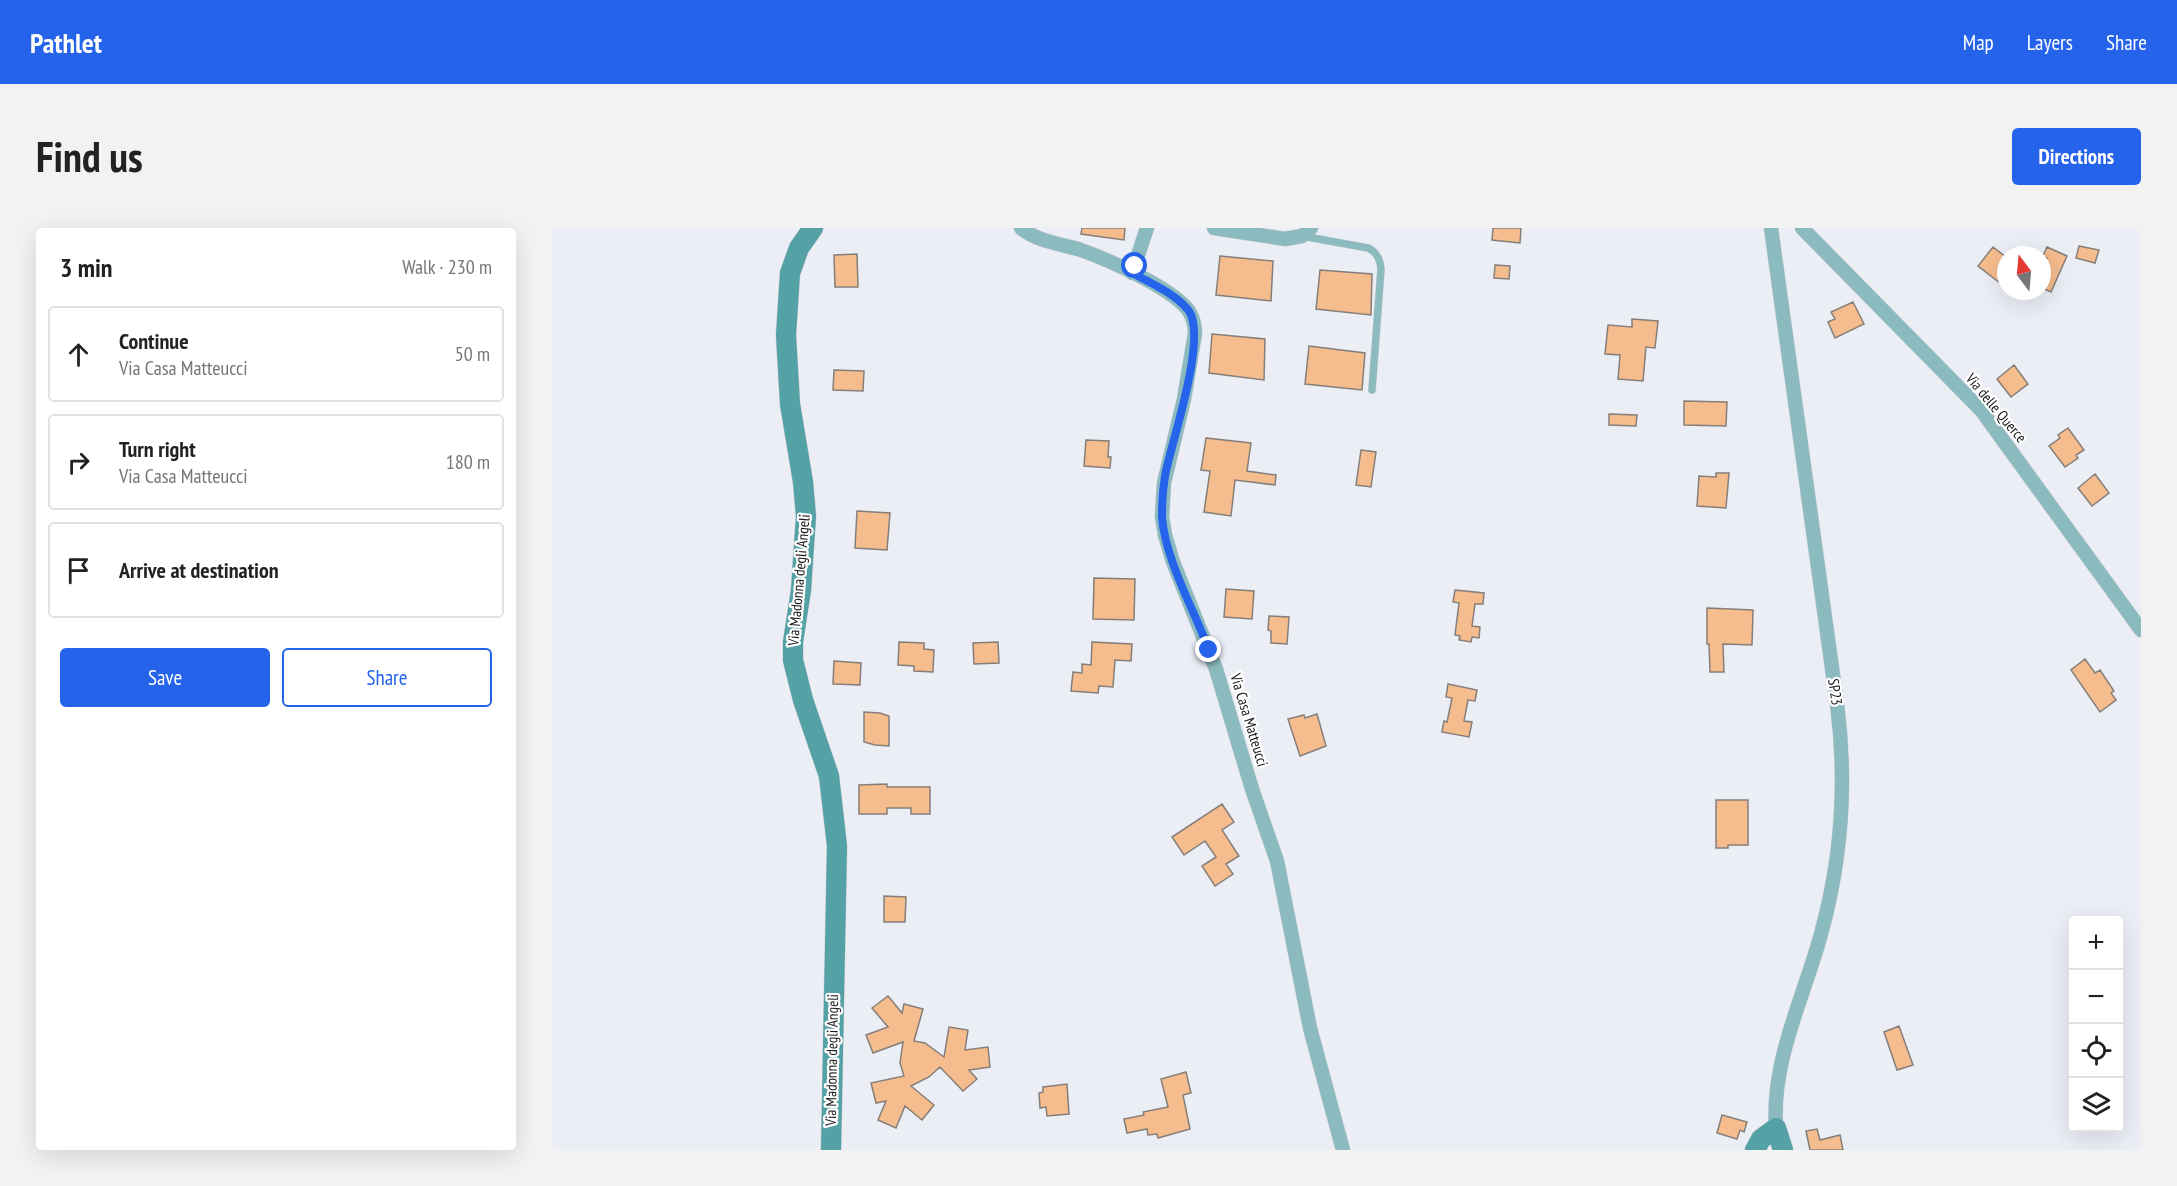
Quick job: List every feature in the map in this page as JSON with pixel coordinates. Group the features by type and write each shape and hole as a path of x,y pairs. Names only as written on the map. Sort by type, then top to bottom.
{"street":[{"name":"Via Madonna degli Angeli","path":"813,228 799,248 792,266 788,290 786,335 790,404 803,482 806,516 793,655 800,691 829,776 837,846 831,1150"},
{"name":"Via Casa Matteucci","path":"1021,228 1032,235 1092,254 1132,273 1177,300 1190,313 1194,323 1195,333 1184,399 1164,483 1162,517 1165,536 1173,562 1216,669 1252,789 1277,861 1312,1037 1343,1150"},
{"path":"1132,273 1147,228"},
{"path":"1214,228 1279,239 1306,232"},
{"name":"SP23","path":"1771,228 1837,704 1843,780 1840,829 1832,888 1818,947 1783,1060 1776,1098 1776,1128 1783,1150"},
{"name":"Via delle Querce","path":"1802,228 1981,410 2141,630"},
{"path":"1755,1150 1761,1139 1776,1128"}],"lane":[{"path":"1306,232 1368,248 1376,253 1379,259 1381,269 1372,390"}],"building":[{"path":"1082,228 1125,228 1124,240 1081,234"},
{"path":"1493,228 1521,228 1520,243 1492,240"},
{"path":"2079,246 2099,250 2095,263 2076,258"},
{"path":"1993,247 1997,250 1997,281 1978,266"},
{"path":"2051,249 2067,256 2051,292"},
{"path":"857,254 858,287 835,287 834,255"},
{"path":"1220,256 1273,261 1271,301 1216,295"},
{"path":"1495,265 1510,266 1509,279 1494,278"},
{"path":"1320,270 1372,274 1371,315 1316,309"},
{"path":"1853,302 1864,324 1835,338 1828,322 1835,319 1831,312"},
{"path":"1632,319 1658,321 1655,348 1646,347 1643,381 1618,379 1620,355 1605,354 1608,325 1632,327"},
{"path":"1212,334 1265,339 1264,380 1209,373"},
{"path":"1309,346 1365,353 1362,390 1305,384"},
{"path":"2014,365 2028,384 2011,397 1997,379"},
{"path":"834,370 864,371 863,391 833,390"},
{"path":"1684,401 1727,402 1726,426 1684,425"},
{"path":"1609,414 1637,415 1636,426 1609,425"},
{"path":"2068,428 2084,450 2076,455 2078,458 2065,467 2049,446"},
{"path":"1206,438 1251,443 1247,471 1276,475 1275,485 1235,480 1231,516 1204,512 1210,471 1201,470"},
{"path":"1086,440 1109,441 1110,468 1084,466"},
{"path":"1361,450 1376,452 1371,487 1356,485"},
{"path":"1716,473 1729,473 1726,508 1697,506 1699,476 1716,477"},
{"path":"2095,474 2109,493 2092,506 2078,488"},
{"path":"857,511 890,513 887,550 855,548"},
{"path":"1094,578 1135,579 1134,620 1093,619"},
{"path":"1226,589 1254,591 1252,619 1224,617"},
{"path":"1455,590 1484,593 1483,604 1475,604 1472,626 1480,627 1479,638 1472,637 1471,642 1459,640 1460,636 1455,635 1459,603 1453,602"},
{"path":"1707,608 1753,610 1752,645 1723,644 1724,672 1710,672"},
{"path":"1269,616 1289,617 1287,644 1271,643 1271,631 1268,630"},
{"path":"899,642 924,643 924,649 934,650 933,672 914,671 914,666 898,665"},
{"path":"998,642 999,663 974,664 973,643"},
{"path":"1092,642 1132,644 1131,661 1115,660 1113,687 1099,686 1098,693 1071,691 1073,672 1082,673 1082,664 1091,665"},
{"path":"2085,659 2095,673 2100,670 2114,691 2111,693 2116,700 2100,712 2071,670"},
{"path":"834,661 861,663 860,685 833,684"},
{"path":"1448,684 1477,690 1475,701 1468,700 1464,721 1472,722 1469,737 1442,732 1444,721 1447,722 1452,698 1446,697"},
{"path":"864,712 889,716 889,746 864,742"},
{"path":"1317,714 1326,746 1300,756 1288,719 1304,715 1305,718"},
{"path":"887,784 887,787 930,787 930,814 911,814 911,808 887,808 887,814 859,814 859,785"},
{"path":"1716,800 1748,800 1748,845 1728,845 1728,848 1716,848"},
{"path":"1222,804 1234,822 1222,830 1239,856 1226,864 1233,874 1215,886 1202,866 1216,857 1205,841 1184,855 1172,837"},
{"path":"884,896 906,897 905,922 884,922"},
{"path":"888,996 902,1013 904,1004 923,1009 914,1041 925,1043 944,1057 949,1027 968,1030 965,1050 988,1047 990,1067 969,1070 977,1079 963,1091 940,1067 929,1077 911,1086 934,1105 922,1120 905,1106 896,1128 878,1120 886,1101 876,1103 871,1083 904,1076 900,1063 903,1042 873,1053 866,1035 888,1027 872,1008"},
{"path":"1899,1026 1913,1065 1897,1070 1884,1032"},
{"path":"1186,1072 1191,1093 1183,1095 1190,1129 1158,1138 1157,1134 1148,1135 1147,1129 1127,1133 1124,1119 1168,1107 1161,1079"},
{"path":"1067,1084 1069,1114 1047,1116 1046,1107 1040,1108 1039,1093 1043,1092 1043,1087"},
{"path":"1722,1115 1747,1122 1744,1132 1740,1130 1737,1139 1717,1133"},
{"path":"1817,1129 1820,1140 1840,1135 1843,1150 1810,1150 1806,1131"}],"route":[{"path":"1135,266 1132,273 1182,304 1190,313 1195,328 1184,399 1166,473 1162,517 1171,555 1209,650"}]}
